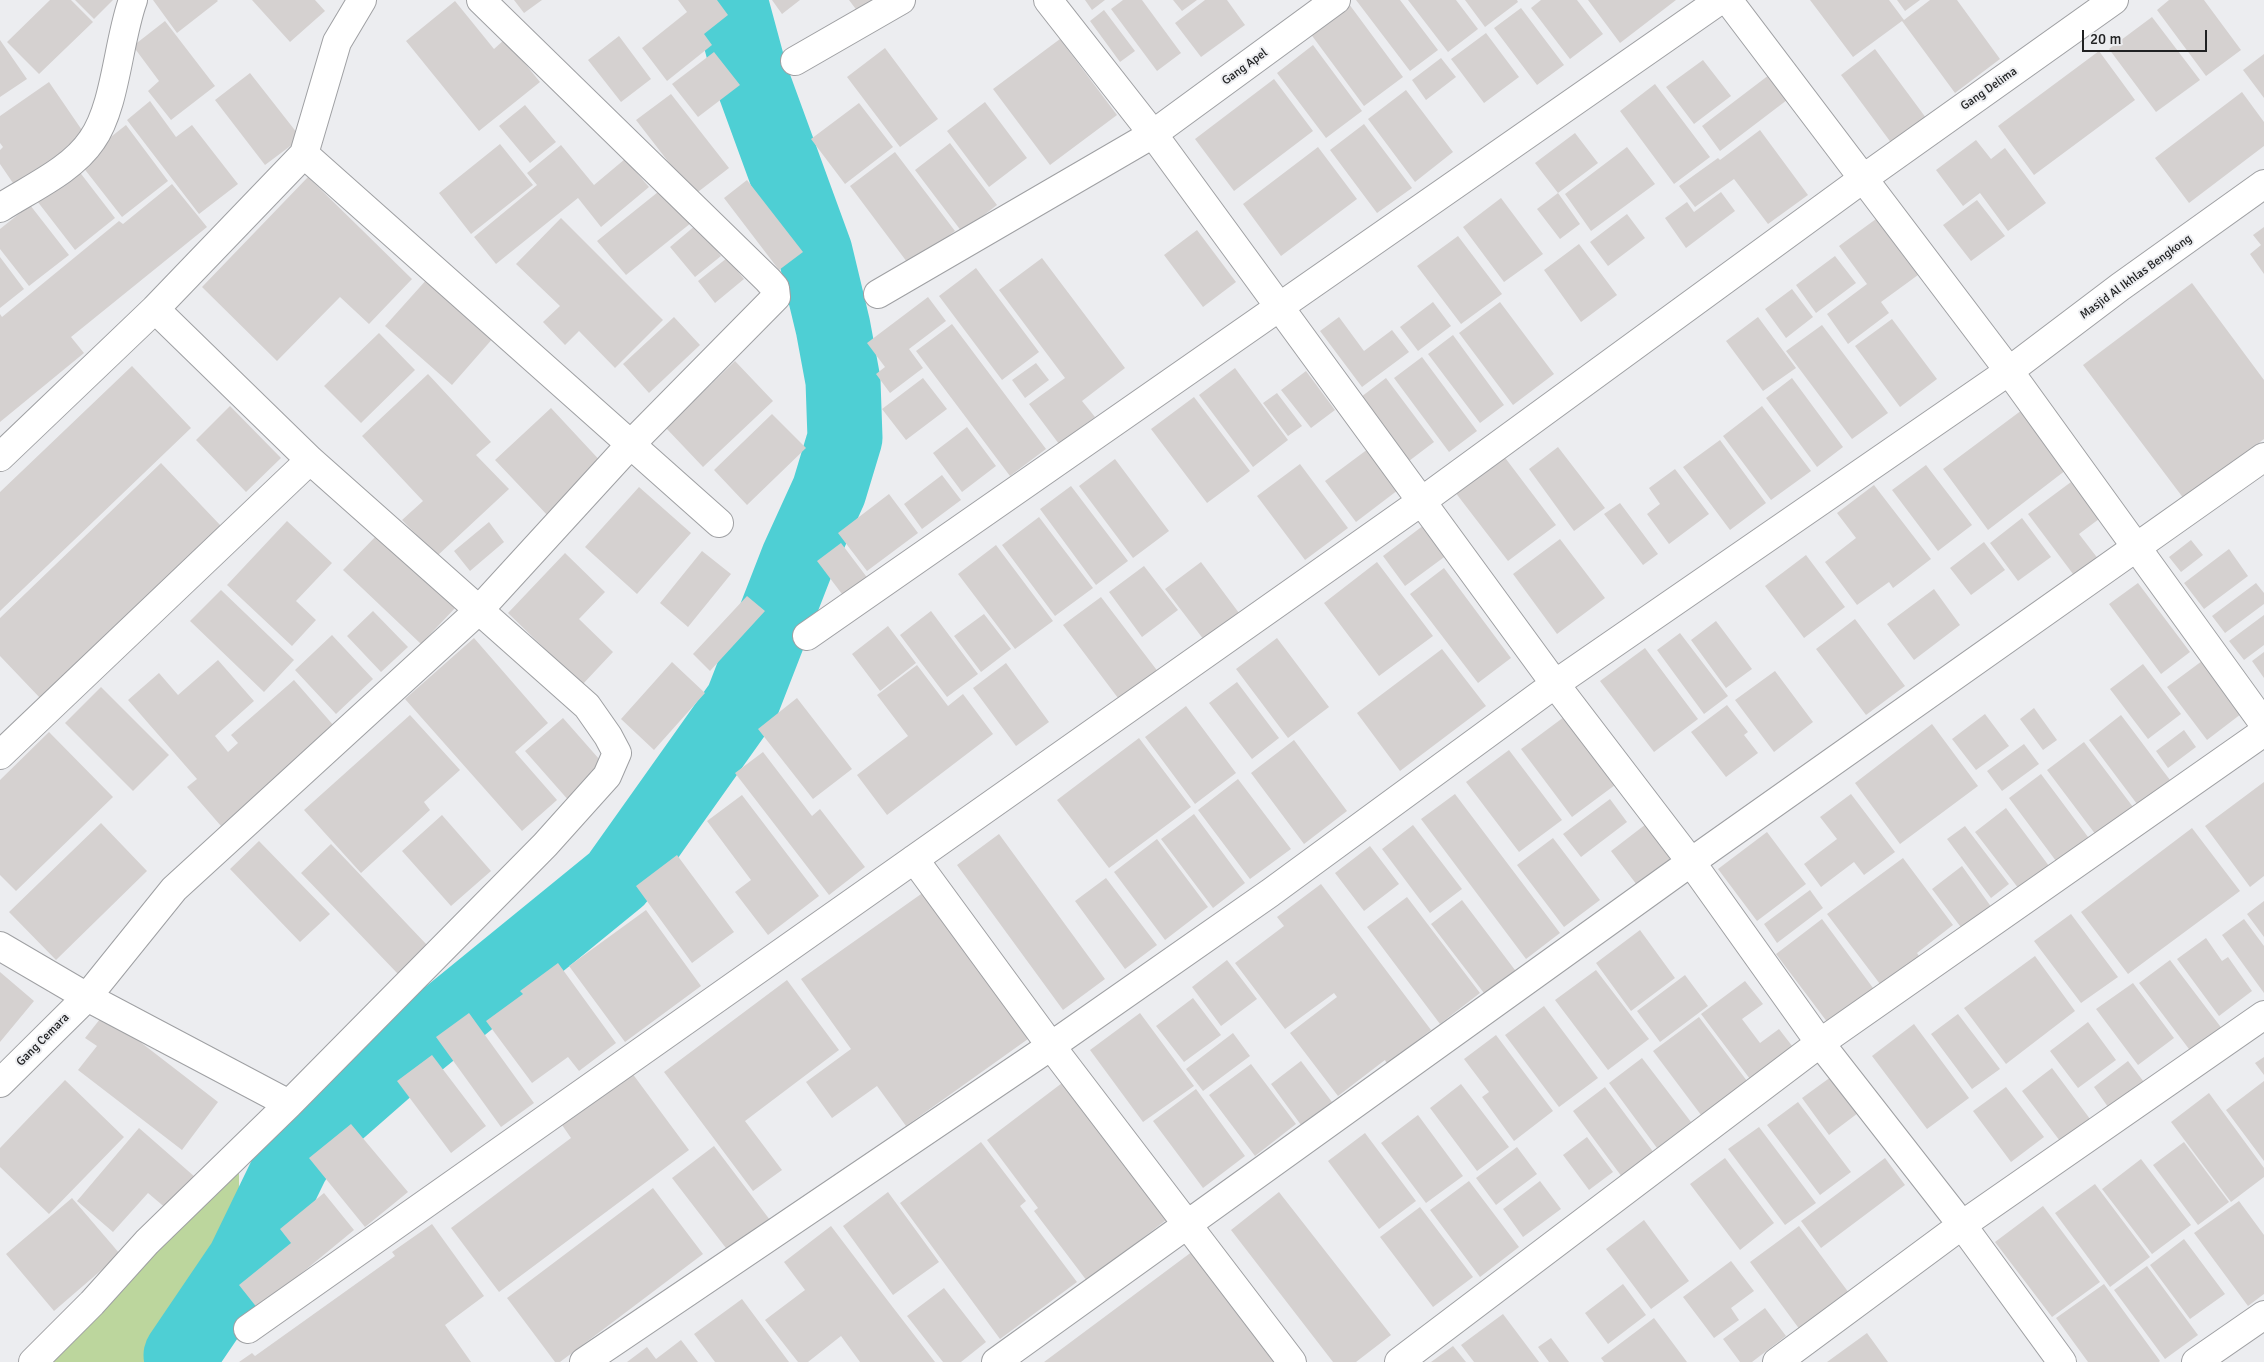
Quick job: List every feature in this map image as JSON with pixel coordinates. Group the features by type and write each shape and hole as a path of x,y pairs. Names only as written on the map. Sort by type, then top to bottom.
{"street":[{"path":"0,208 68,165 92,140 104,117 128,14 134,0"},
{"path":"0,456 155,309 304,154 338,42 362,0"},
{"name":"Gang Cemara","path":"0,1083 86,997 174,888 478,611 630,445 776,296 775,288 481,0"},
{"path":"795,61 901,0"},
{"path":"1048,0 1153,134 1555,684 1691,862 1820,1043 1962,1225 2062,1362"},
{"name":"Gang Apel","path":"878,294 1153,134 1336,0"},
{"path":"807,636 1278,306 1720,0"},
{"path":"1728,0 2009,371 2138,547 2264,724"},
{"name":"Gang Delima","path":"248,1329 1422,501 1864,178 2114,0"},
{"path":"304,154 718,523"},
{"name":"Masjid Al Ikhlas Bengkong","path":"584,1362 1051,1046 1270,893 1555,684 2009,371 2120,287 2264,184"},
{"path":"33,1362 92,1303 147,1242 290,1104 544,845 607,776 617,753 608,736 587,706 310,460 155,309"},
{"path":"996,1362 1691,862 2264,457"},
{"path":"0,755 310,460"},
{"path":"1399,1362 1820,1043 2264,732"},
{"path":"914,859 1051,1046 1292,1362"},
{"path":"0,946 86,997 290,1104"},
{"path":"1777,1362 1962,1225 2264,1015"},
{"path":"2196,1362 2264,1315"}],"green space":[{"path":"239,1168 239,1277 191,1362 45,1362"}],"building":[{"path":"50,0 71,0 93,22 39,74 7,42"},
{"path":"75,0 113,0 94,19"},
{"path":"153,0 217,0 218,1 177,33"},
{"path":"252,0 315,0 325,11 290,42"},
{"path":"514,0 542,0 524,13"},
{"path":"678,0 717,0 728,15 704,34 712,45 667,81 642,48 687,12"},
{"path":"772,0 800,0 782,14"},
{"path":"849,0 873,0 858,12"},
{"path":"1085,0 1105,0 1092,10"},
{"path":"1123,0 1142,0 1181,53 1157,71 1111,9"},
{"path":"1173,0 1197,0 1182,11"},
{"path":"1205,0 1227,0 1245,25 1201,57 1175,23"},
{"path":"1356,0 1400,0 1438,50 1410,71"},
{"path":"1408,0 1456,0 1478,29 1448,52"},
{"path":"1465,0 1517,0 1518,2 1485,27"},
{"path":"1541,0 1577,0 1603,34 1570,59 1531,8"},
{"path":"1588,0 1676,0 1620,43"},
{"path":"1810,0 1889,0 1904,20 1930,0 1957,0 2000,59 1955,93 1902,21 1853,57"},
{"path":"1897,0 1920,0 1905,11"},
{"path":"2169,0 2204,0 2241,50 2206,76 2157,10"},
{"path":"455,1 494,49 505,39 540,82 479,131 406,41"},
{"path":"1349,4 1403,77 1364,106 1310,33"},
{"path":"1521,8 1564,65 1537,85 1494,28"},
{"path":"1104,10 1135,51 1120,62 1090,21"},
{"path":"2152,17 2200,80 2156,112 2109,49"},
{"path":"165,21 215,86 171,120 148,91 159,81 133,46"},
{"path":"1486,33 1519,77 1484,103 1451,59"},
{"path":"619,36 651,79 621,102 588,60"},
{"path":"1060,39 1117,115 1050,165 993,89"},
{"path":"0,40 27,79 0,97"},
{"path":"1313,45 1362,111 1326,138 1277,73"},
{"path":"885,48 938,119 900,147 847,77"},
{"path":"1875,49 1929,122 1895,148 1841,75"},
{"path":"2099,51 2135,100 2034,175 1998,126"},
{"path":"714,52 740,85 698,117 672,84"},
{"path":"2264,54 2264,98 2243,70"},
{"path":"1441,58 1456,77 1426,100 1412,80"},
{"path":"1703,60 1731,96 1694,124 1666,87"},
{"path":"250,73 301,138 265,165 215,100"},
{"path":"1769,75 1787,100 1720,151 1702,126"},
{"path":"1274,79 1313,131 1234,191 1195,139"},
{"path":"49,82 86,136 15,186 0,164 0,150 3,147 0,143 0,116"},
{"path":"1655,84 1710,157 1674,184 1620,111"},
{"path":"1406,90 1453,152 1415,182 1368,119"},
{"path":"2242,92 2264,122 2264,146 2189,203 2155,158"},
{"path":"671,94 729,168 694,195 636,120"},
{"path":"150,101 176,137 192,125 238,184 199,214 127,120"},
{"path":"985,102 1027,158 989,187 947,131"},
{"path":"859,103 893,147 845,184 811,139"},
{"path":"525,105 556,142 530,163 499,126"},
{"path":"1364,124 1412,188 1377,213 1330,150"},
{"path":"126,125 168,181 122,217 79,162"},
{"path":"1760,130 1808,195 1768,224 1734,179 1695,207 1679,186 1718,158 1720,160"},
{"path":"1575,133 1598,163 1558,193 1535,163"},
{"path":"1976,140 1991,159 2005,148 2046,203 2008,231 1980,193 1963,206 1936,170"},
{"path":"950,143 997,205 962,232 915,170"},
{"path":"500,144 533,185 471,234 439,193"},
{"path":"561,145 594,185 625,159 649,187 601,227 578,198 496,264 474,237 537,185 527,173"},
{"path":"1318,147 1357,199 1281,256 1243,204"},
{"path":"1627,147 1655,184 1591,231 1565,194"},
{"path":"895,152 955,231 910,266 850,186"},
{"path":"75,166 115,218 75,250 34,197"},
{"path":"308,177 412,279 369,324 340,297 277,361 202,287"},
{"path":"747,180 803,252 779,270 724,198"},
{"path":"172,184 207,227 71,337 84,353 0,422 0,314 2,317 119,221 123,224"},
{"path":"663,188 691,223 626,275 597,241"},
{"path":"1721,192 1735,211 1686,248 1665,218 1687,202 1694,212"},
{"path":"1558,193 1580,224 1560,239 1537,209"},
{"path":"1501,198 1543,254 1504,282 1463,227"},
{"path":"1977,200 2005,236 1971,261 1943,225"},
{"path":"30,205 69,255 29,286 0,249 0,229"},
{"path":"1627,214 1645,238 1608,266 1590,242"},
{"path":"561,218 663,320 615,368 579,331 565,345 543,322 560,306 516,264"},
{"path":"1876,219 1918,275 1881,302 1889,313 1848,344 1827,314 1867,284 1839,246"},
{"path":"696,225 721,256 695,277 670,247"},
{"path":"2264,227 2264,274 2250,254 2261,245 2253,235"},
{"path":"1197,230 1236,282 1203,307 1164,255"},
{"path":"1458,236 1502,294 1461,324 1417,266"},
{"path":"1579,244 1617,295 1581,322 1544,270"},
{"path":"1835,256 1856,283 1816,313 1796,285"},
{"path":"0,257 24,289 0,308"},
{"path":"727,258 744,279 715,303 698,281"},
{"path":"1042,258 1125,368 1082,401 1095,417 1059,444 1029,404 1065,378 999,290"},
{"path":"976,268 1039,352 1002,380 939,296"},
{"path":"428,278 494,337 452,385 385,326"},
{"path":"2192,283 2264,380 2264,439 2184,499 2083,365"},
{"path":"1792,289 1813,317 1786,338 1765,309"},
{"path":"928,297 946,321 909,349 923,368 890,393 876,374 885,367 867,343"},
{"path":"1433,302 1451,326 1418,351 1400,327"},
{"path":"1500,302 1554,374 1513,405 1459,333"},
{"path":"674,317 700,345 649,393 623,364"},
{"path":"1339,317 1364,351 1392,330 1409,352 1362,387 1320,331"},
{"path":"1758,317 1796,368 1763,391 1726,341"},
{"path":"1892,319 1937,379 1900,407 1855,346"},
{"path":"952,324 1046,449 1010,476 916,351"},
{"path":"1822,325 1888,413 1852,439 1786,351"},
{"path":"379,333 415,370 361,423 324,386"},
{"path":"1453,335 1504,405 1480,423 1428,354"},
{"path":"1422,357 1477,431 1449,452 1394,378"},
{"path":"735,361 773,401 703,467 666,428"},
{"path":"1036,363 1049,380 1025,398 1012,380"},
{"path":"132,366 191,428 0,611 0,492"},
{"path":"1235,368 1288,440 1253,467 1199,395"},
{"path":"1306,371 1335,410 1311,428 1281,390"},
{"path":"428,374 491,442 476,455 509,489 437,556 402,520 423,501 362,436"},
{"path":"923,378 947,409 906,440 882,409"},
{"path":"1386,378 1434,442 1409,461 1361,397"},
{"path":"1792,378 1843,447 1817,467 1766,398"},
{"path":"1277,393 1302,426 1288,436 1263,403"},
{"path":"1194,397 1250,471 1207,503 1151,429"},
{"path":"230,406 281,458 246,492 196,440"},
{"path":"1762,406 1811,471 1771,500 1723,436"},
{"path":"551,408 605,466 550,518 495,460"},
{"path":"2022,410 2066,470 1988,530 1943,469"},
{"path":"772,414 806,448 747,505 714,470"},
{"path":"967,427 996,466 962,492 933,453"},
{"path":"1720,440 1766,503 1730,530 1683,467"},
{"path":"1558,447 1605,508 1574,531 1529,469"},
{"path":"1368,449 1398,490 1356,522 1325,481"},
{"path":"1503,455 1556,525 1508,561 1455,492"},
{"path":"1115,459 1169,531 1133,558 1079,486"},
{"path":"161,463 221,526 41,699 0,656 0,618"},
{"path":"1300,464 1348,528 1305,560 1257,496"},
{"path":"1926,465 1972,525 1938,551 1892,490"},
{"path":"1675,469 1709,514 1669,544 1647,514 1660,504 1649,488"},
{"path":"942,475 961,500 922,529 904,504"},
{"path":"2071,482 2099,519 2079,534 2099,560 2076,578 2028,514"},
{"path":"1874,485 1931,559 1893,588 1889,582 1857,605 1825,562 1856,538 1837,513"},
{"path":"1071,486 1128,561 1096,585 1040,509"},
{"path":"639,487 691,533 637,594 585,547"},
{"path":"889,494 918,533 867,571 838,533"},
{"path":"1620,503 1658,554 1643,565 1604,514"},
{"path":"1039,517 1093,588 1055,616 1002,545"},
{"path":"2022,518 2051,557 2018,581 1990,543"},
{"path":"287,521 332,563 296,601 316,620 292,646 227,585"},
{"path":"489,522 504,542 470,571 454,551"},
{"path":"1428,522 1451,552 1405,586 1383,556"},
{"path":"379,533 456,607 421,644 343,570"},
{"path":"1560,539 1605,598 1557,634 1513,574"},
{"path":"2191,540 2203,555 2181,572 2169,557"},
{"path":"1984,542 2005,570 1971,595 1950,568"},
{"path":"841,543 872,584 848,602 817,561"},
{"path":"996,545 1053,621 1015,649 958,574"},
{"path":"2229,549 2248,576 2204,609 2184,583"},
{"path":"702,551 731,574 688,627 660,603"},
{"path":"565,553 605,592 579,619 613,652 582,685 508,613"},
{"path":"1806,555 1845,607 1804,638 1765,586"},
{"path":"1201,562 1239,613 1204,640 1165,589"},
{"path":"1377,562 1433,636 1379,676 1324,603"},
{"path":"1144,566 1178,610 1142,637 1109,592"},
{"path":"1444,568 1511,658 1478,683 1410,594"},
{"path":"2138,583 2190,652 2161,674 2109,604"},
{"path":"2256,583 2264,593 2264,604 2225,633 2212,616"},
{"path":"1934,589 1960,625 1914,660 1887,624"},
{"path":"221,590 294,660 264,692 190,621"},
{"path":"747,596 765,611 710,671 693,654"},
{"path":"1101,597 1159,673 1121,702 1063,625"},
{"path":"373,611 408,647 381,672 347,636"},
{"path":"931,611 978,674 947,697 900,635"},
{"path":"984,614 1011,649 981,672 954,636"},
{"path":"2264,615 2264,645 2244,660 2229,641"},
{"path":"1855,619 1905,686 1866,715 1816,649"},
{"path":"1716,621 1752,669 1726,688 1691,640"},
{"path":"888,626 916,663 880,691 852,654"},
{"path":"1680,633 1728,696 1704,714 1657,650"},
{"path":"332,635 373,679 336,714 295,670"},
{"path":"474,638 548,723 515,752 557,800 522,831 405,699"},
{"path":"1277,638 1329,707 1288,738 1236,669"},
{"path":"1645,648 1698,719 1654,752 1600,681"},
{"path":"1442,649 1486,706 1400,771 1357,713"},
{"path":"2264,652 2264,678 2252,661"},
{"path":"218,660 254,701 215,736 228,752 238,743 231,735 294,680 334,726 221,826 187,787 197,779 128,700 159,673 178,695"},
{"path":"2202,661 2241,714 2207,740 2167,687"},
{"path":"672,662 705,693 654,750 621,719"},
{"path":"1006,663 1049,722 1016,746 973,688"},
{"path":"2143,664 2181,714 2148,739 2110,689"},
{"path":"917,665 948,706 963,694 993,734 887,815 857,775 908,736 877,695"},
{"path":"1775,671 1813,722 1774,752 1735,700"},
{"path":"1237,682 1279,738 1252,759 1209,703"},
{"path":"101,687 169,755 133,791 65,723"},
{"path":"797,698 852,769 813,799 758,729"},
{"path":"1727,705 1748,732 1744,735 1758,753 1726,777 1691,732"},
{"path":"1186,706 1236,773 1195,804 1145,737"},
{"path":"2034,708 2057,740 2043,750 2020,719"},
{"path":"1985,714 2009,746 1976,770 1952,739"},
{"path":"410,715 460,770 424,802 430,810 361,873 304,810"},
{"path":"2121,715 2170,780 2137,804 2089,740"},
{"path":"1564,717 1615,785 1572,817 1521,749"},
{"path":"563,718 607,768 570,802 525,751"},
{"path":"1932,724 1978,786 1900,844 1855,783"},
{"path":"2184,730 2196,747 2168,768 2156,751"},
{"path":"49,732 113,797 16,891 0,875 0,780"},
{"path":"1139,738 1191,807 1109,868 1057,800"},
{"path":"1294,740 1347,811 1304,844 1251,773"},
{"path":"2084,742 2133,807 2096,835 2047,770"},
{"path":"2024,744 2039,764 2002,791 1987,771"},
{"path":"1509,750 1562,820 1519,852 1466,782"},
{"path":"763,752 812,816 820,809 865,867 829,895 735,773"},
{"path":"2041,774 2091,841 2059,865 2009,798"},
{"path":"1238,779 1291,849 1250,879 1198,810"},
{"path":"2264,782 2264,876 2250,887 2205,826"},
{"path":"1455,794 1560,933 1526,959 1421,819"},
{"path":"1851,794 1895,852 1864,875 1854,862 1821,887 1804,864 1837,839 1820,817"},
{"path":"742,795 819,896 768,935 735,892 751,880 707,821"},
{"path":"1610,799 1627,822 1581,857 1563,834"},
{"path":"2006,808 2049,866 2019,889 1975,832"},
{"path":"1194,814 1245,883 1213,908 1161,839"},
{"path":"442,815 491,871 451,906 402,851"},
{"path":"1650,821 1679,860 1640,889 1611,851"},
{"path":"101,823 147,871 56,960 9,912"},
{"path":"1413,825 1462,889 1430,913 1382,849"},
{"path":"1965,826 2009,884 1991,898 1947,839"},
{"path":"2192,828 2240,891 2128,974 2081,912"},
{"path":"1767,832 1806,884 1757,921 1718,869"},
{"path":"999,834 1105,979 1063,1010 957,865"},
{"path":"1553,838 1600,900 1564,927 1517,865"},
{"path":"1157,839 1208,907 1165,940 1114,872"},
{"path":"259,841 330,914 300,942 230,869"},
{"path":"331,844 427,945 398,974 301,873"},
{"path":"1370,846 1399,884 1364,911 1335,873"},
{"path":"677,855 734,932 692,963 636,886"},
{"path":"1903,858 1953,925 1917,953 1921,959 1883,988 1827,914"},
{"path":"1962,866 1992,908 1963,930 1932,889"},
{"path":"1106,878 1157,945 1125,969 1075,901"},
{"path":"1321,884 1431,1030 1387,1064 1385,1060 1338,1096 1290,1033 1337,997 1334,993 1285,1029 1235,963 1284,926 1277,917"},
{"path":"931,887 1035,1034 906,1126 877,1086 832,1118 806,1082 851,1049 801,979"},
{"path":"1810,890 1823,908 1777,943 1764,924"},
{"path":"1407,897 1480,993 1440,1024 1367,927"},
{"path":"1462,900 1518,974 1487,997 1431,924"},
{"path":"2264,901 2264,937 2247,914"},
{"path":"646,910 701,986 625,1042 569,966"},
{"path":"2071,914 2118,977 2081,1003 2034,941"},
{"path":"1822,919 1876,992 1831,1027 1776,954"},
{"path":"2244,919 2264,946 2264,993 2222,935"},
{"path":"1640,930 1675,978 1631,1011 1596,963"},
{"path":"2206,938 2222,961 2228,957 2252,991 2219,1016 2177,959"},
{"path":"2035,956 2075,1011 2006,1064 1964,1008"},
{"path":"1227,960 1257,999 1221,1026 1192,987"},
{"path":"2170,960 2223,1030 2192,1053 2139,983"},
{"path":"558,963 616,1043 579,1071 568,1057 532,1083 486,1021 523,994 520,991"},
{"path":"1596,970 1649,1039 1608,1070 1555,1000"},
{"path":"0,972 34,1001 0,1042"},
{"path":"1685,975 1708,1006 1660,1042 1637,1011"},
{"path":"787,980 839,1050 745,1121 782,1170 753,1191 664,1072"},
{"path":"1745,981 1763,1004 1742,1019 1760,1043 1779,1029 1796,1051 1753,1083 1701,1014"},
{"path":"2133,983 2174,1038 2138,1065 2096,1009"},
{"path":"1193,998 1221,1035 1184,1062 1156,1026"},
{"path":"1544,1006 1598,1078 1559,1107 1505,1035"},
{"path":"469,1013 534,1103 501,1127 436,1037"},
{"path":"1140,1013 1194,1086 1143,1122 1090,1050"},
{"path":"104,1014 218,1102 182,1150 78,1070 97,1046 85,1038"},
{"path":"1958,1014 2000,1069 1972,1089 1931,1034"},
{"path":"1699,1017 1747,1081 1701,1115 1653,1051"},
{"path":"2088,1022 2116,1060 2078,1088 2050,1051"},
{"path":"1914,1024 1969,1098 1927,1129 1872,1056"},
{"path":"1233,1033 1250,1056 1203,1091 1186,1069"},
{"path":"1496,1035 1553,1111 1514,1141 1482,1097 1489,1092 1464,1059"},
{"path":"432,1055 486,1126 451,1153 397,1081"},
{"path":"2264,1057 2264,1075 2255,1063"},
{"path":"1642,1058 1691,1122 1657,1148 1609,1083"},
{"path":"1301,1061 1332,1102 1301,1125 1271,1084"},
{"path":"2128,1061 2150,1090 2115,1117 2094,1087"},
{"path":"1251,1064 1296,1124 1255,1156 1209,1095"},
{"path":"2052,1068 2093,1123 2063,1145 2022,1091"},
{"path":"632,1073 689,1150 499,1292 451,1228 571,1138 562,1125"},
{"path":"1835,1074 1862,1110 1829,1135 1802,1098"},
{"path":"65,1080 124,1137 49,1214 0,1167 0,1148"},
{"path":"1066,1080 1170,1217 1087,1281 1034,1211 1038,1208 987,1140"},
{"path":"2264,1081 2264,1161 2226,1110"},
{"path":"1461,1084 1509,1147 1477,1171 1430,1108"},
{"path":"1605,1087 1654,1153 1622,1177 1573,1111"},
{"path":"2006,1087 2044,1137 2011,1162 1973,1111"},
{"path":"1196,1089 1245,1156 1203,1188 1153,1121"},
{"path":"2209,1093 2264,1168 2264,1177 2231,1202 2171,1122"},
{"path":"1798,1102 1851,1172 1820,1195 1767,1125"},
{"path":"1418,1115 1463,1176 1426,1203 1381,1143"},
{"path":"351,1124 408,1192 365,1227 309,1158"},
{"path":"1759,1127 1816,1203 1785,1225 1728,1149"},
{"path":"139,1128 195,1177 168,1210 148,1193 113,1232 77,1201"},
{"path":"1365,1133 1416,1201 1379,1229 1328,1161"},
{"path":"1587,1137 1613,1172 1589,1190 1563,1155"},
{"path":"981,1142 1026,1201 1020,1206 1077,1282 1000,1339 900,1203"},
{"path":"2184,1142 2229,1202 2198,1225 2153,1165"},
{"path":"714,1146 770,1220 729,1252 672,1178"},
{"path":"1517,1147 1537,1174 1496,1205 1476,1178"},
{"path":"1725,1158 1774,1223 1740,1250 1690,1184"},
{"path":"1885,1158 1905,1185 1821,1248 1801,1221"},
{"path":"2141,1159 2191,1225 2152,1254 2102,1189"},
{"path":"1469,1181 1519,1247 1480,1277 1430,1210"},
{"path":"1540,1181 1561,1209 1523,1237 1503,1209"},
{"path":"2095,1184 2150,1257 2110,1287 2055,1213"},
{"path":"653,1188 703,1254 560,1362 555,1362 507,1298"},
{"path":"888,1192 939,1262 893,1295 843,1226"},
{"path":"1279,1192 1391,1335 1356,1362 1333,1362 1231,1230"},
{"path":"324,1193 354,1230 258,1309 239,1285 291,1243 280,1229"},
{"path":"72,1198 120,1254 54,1311 6,1254"},
{"path":"2239,1201 2264,1235 2264,1294 2248,1306 2194,1233"},
{"path":"2043,1206 2100,1282 2052,1317 1995,1242"},
{"path":"1420,1207 1473,1277 1433,1307 1380,1237"},
{"path":"1644,1220 1689,1281 1651,1309 1606,1249"},
{"path":"432,1224 484,1296 445,1325 471,1362 239,1362 252,1353 255,1356 395,1256 392,1252"},
{"path":"831,1226 935,1362 860,1362 841,1336 808,1362 798,1362 765,1320 805,1290 784,1262"},
{"path":"1799,1226 1852,1297 1803,1334 1750,1262"},
{"path":"2184,1239 2225,1294 2190,1319 2150,1265"},
{"path":"1193,1251 1276,1362 1044,1362"},
{"path":"1731,1261 1754,1291 1731,1308 1739,1320 1714,1338 1683,1297"},
{"path":"2147,1266 2198,1335 2165,1359 2114,1290"},
{"path":"1623,1284 1646,1315 1608,1344 1585,1313"},
{"path":"2104,1284 2159,1362 2088,1362 2056,1318"},
{"path":"944,1288 986,1342 961,1362 943,1362 907,1316"},
{"path":"742,1299 789,1362 715,1362 694,1334"},
{"path":"1765,1308 1786,1336 1752,1362 1740,1362 1723,1339"},
{"path":"1503,1314 1539,1362 1474,1362 1461,1345"},
{"path":"1654,1318 1687,1362 1604,1362 1601,1358"},
{"path":"1867,1333 1888,1362 1827,1362"},
{"path":"1551,1338 1569,1362 1549,1362 1538,1347"},
{"path":"681,1340 698,1362 627,1362 647,1347 656,1359"},
{"path":"1453,1346 1466,1362 1431,1362"}],"waterway":[{"path":"181,1355 244,1262 292,1163 308,1137 406,1051 617,879 742,703 798,559 829,491 845,438 843,381 833,327 815,252 750,74 730,0"}]}
